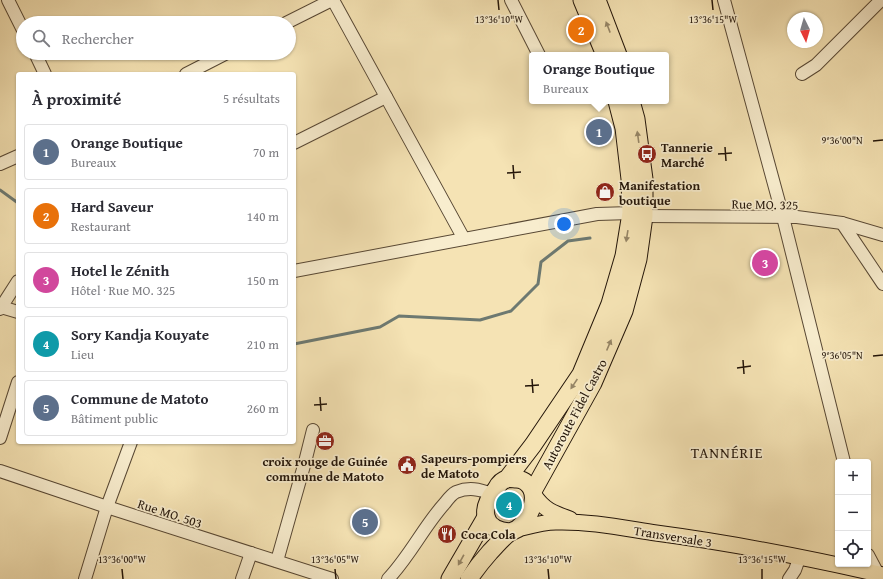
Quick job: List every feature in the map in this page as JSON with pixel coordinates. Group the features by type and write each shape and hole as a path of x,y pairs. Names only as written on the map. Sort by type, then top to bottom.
{"highway":[{"path":"582,0 604,52"},
{"path":"597,0 617,52"},
{"name":"Autoroute Fidel Castro","path":"533,493 593,383 624,311 638,259 638,214 628,164 624,128 618,104"},
{"name":"Autoroute Fidel Castro","path":"507,479 533,445 581,374 614,290 638,214 644,179 636,119 632,104"},
{"path":"469,579 490,552 514,530 526,519 532,508 533,493 531,487 525,481 507,479 500,484 487,502 485,509 486,517 489,522 501,531 514,530"},
{"path":"450,579 486,517"}],"main road":[{"name":"Transversale 3","path":"533,493 545,508 555,514 580,522"},
{"name":"Transversale 3","path":"514,530 556,522 580,522 800,556 879,576"}],"street":[{"path":"8,0 16,16"},
{"path":"296,18 332,0 464,238"},
{"path":"511,0 537,52"},
{"path":"724,0 783,217 843,459"},
{"path":"802,74 816,64 881,0"},
{"path":"38,60 44,72"},
{"path":"190,72 213,60"},
{"path":"296,142 386,97"},
{"path":"0,164 16,157"},
{"name":"Rue MO. 325","path":"296,270 597,214 797,217 842,223 883,235"},
{"path":"842,223 883,284"},
{"path":"16,284 1,308 16,312"},
{"path":"0,438 16,388"},
{"path":"277,561 313,430"},
{"path":"86,579 107,507 129,444"},
{"name":"Rue MO. 503","path":"0,471 277,561 300,574 332,579"},
{"path":"388,579 397,570 437,512 454,493 466,489 479,489 492,494"},
{"path":"242,579 251,553"},
{"path":"789,579 795,570 800,556"},
{"path":"871,561 879,576"}],"waterway":[{"path":"0,190 16,202"},
{"path":"296,344 380,327 399,316 480,320 511,311 538,284 541,262 568,241 590,238"}],"place":[{"name":"Hard Saveur","path":"581,30"},
{"name":"Orange Boutique","path":"599,132"},
{"name":"Tannerie Marché","path":"647,154"},
{"name":"Manifestation boutique","path":"605,192"},
{"name":"Hotel le Zénith","path":"765,263"},
{"name":"croix rouge de Guinée commune de Matoto","path":"325,441"},
{"name":"Sapeurs-pompiers de Matoto","path":"407,465"},
{"name":"Sory Kandja Kouyate","path":"509,505"},
{"name":"Commune de Matoto","path":"365,522"},
{"name":"Coca Cola","path":"447,534"}],"district":[{"name":"TANNÉRIE","path":"727,453"}]}
